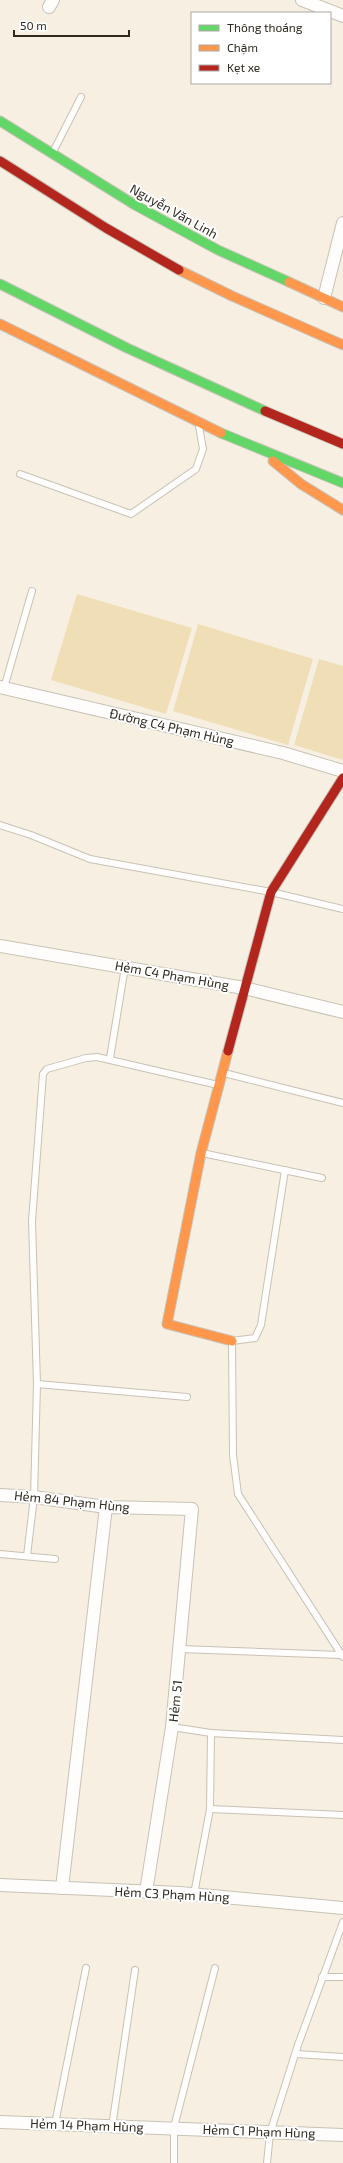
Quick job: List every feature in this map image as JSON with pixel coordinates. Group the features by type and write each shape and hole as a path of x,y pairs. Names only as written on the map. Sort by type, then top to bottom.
{"main road":[{"name":"Nguyễn Văn Linh","path":"0,121 135,205 218,250 343,307"},
{"path":"0,161 83,215 158,258 217,289 343,345"},
{"path":"0,284 52,312 241,402 343,444"},
{"path":"0,325 198,422 258,449 343,483"},
{"path":"258,449 301,484 343,510"},
{"path":"232,1341 167,1324 201,1153 244,988 271,892 343,778"}],"street":[{"path":"302,0 343,16"},
{"path":"324,298 343,223"},
{"name":"Đường C4 Phạm Hủng","path":"2,688 283,753 343,771"},
{"name":"Hẻm C4 Phạm Hùng","path":"0,946 244,988 343,1012"},
{"name":"Hẻm 84 Phạm Hùng","path":"0,1495 34,1496 106,1507 192,1509"},
{"path":"62,1888 106,1507"},
{"name":"Hẻm 51","path":"146,1892 172,1728 192,1509"},
{"name":"Hẻm C3 Phạm Hùng","path":"0,1886 194,1894 343,1908"},
{"name":"Hẻm 14 Phạm Hùng","path":"0,2122 112,2127 174,2127"},
{"name":"Hẻm C1 Phạm Hùng","path":"174,2127 343,2135"}],"lane":[{"path":"52,154 81,97"},
{"path":"20,474 131,514 196,469 203,449 198,422"},
{"path":"2,688 32,591"},
{"path":"0,825 31,835 90,859 271,892 343,909"},
{"path":"110,1058 124,967"},
{"path":"27,1556 34,1496 37,1384 32,1220 43,1074 47,1069 86,1058 110,1058 218,1085"},
{"path":"222,1073 343,1103"},
{"path":"201,1153 322,1178"},
{"path":"285,1170 261,1325 255,1338 232,1341 233,1456 238,1494 342,1656"},
{"path":"37,1384 187,1397"},
{"path":"0,1554 55,1559"},
{"path":"180,1649 342,1656"},
{"path":"172,1728 211,1733 343,1740"},
{"path":"194,1894 210,1809 211,1733"},
{"path":"210,1809 343,1815"},
{"path":"267,2163 270,2132 322,1977 343,1922"},
{"path":"54,2124 86,1968"},
{"path":"174,2163 174,2127 215,1968"},
{"path":"112,2127 135,1970"},
{"path":"322,1977 343,1977"},
{"path":"296,2054 343,2058"}],"shaded area":[{"path":"77,594 192,628 166,714 51,680"},
{"path":"198,624 313,659 288,745 173,711"},
{"path":"319,659 343,666 343,760 294,745"}],"traffic: fast":[{"path":"0,121 135,205 218,250 289,282"},
{"path":"0,284 127,348 265,411"},
{"path":"221,433 343,483"}],"traffic: slow":[{"path":"179,270 232,296 343,345"},
{"path":"289,282 343,307"},
{"path":"0,324 221,433"},
{"path":"273,461 301,484 343,510"},
{"path":"228,1051 201,1153 167,1324 232,1341"}],"traffic: jam":[{"path":"0,161 106,228 179,270"},
{"path":"265,411 343,444"},
{"path":"228,1051 271,892 343,778"}]}
